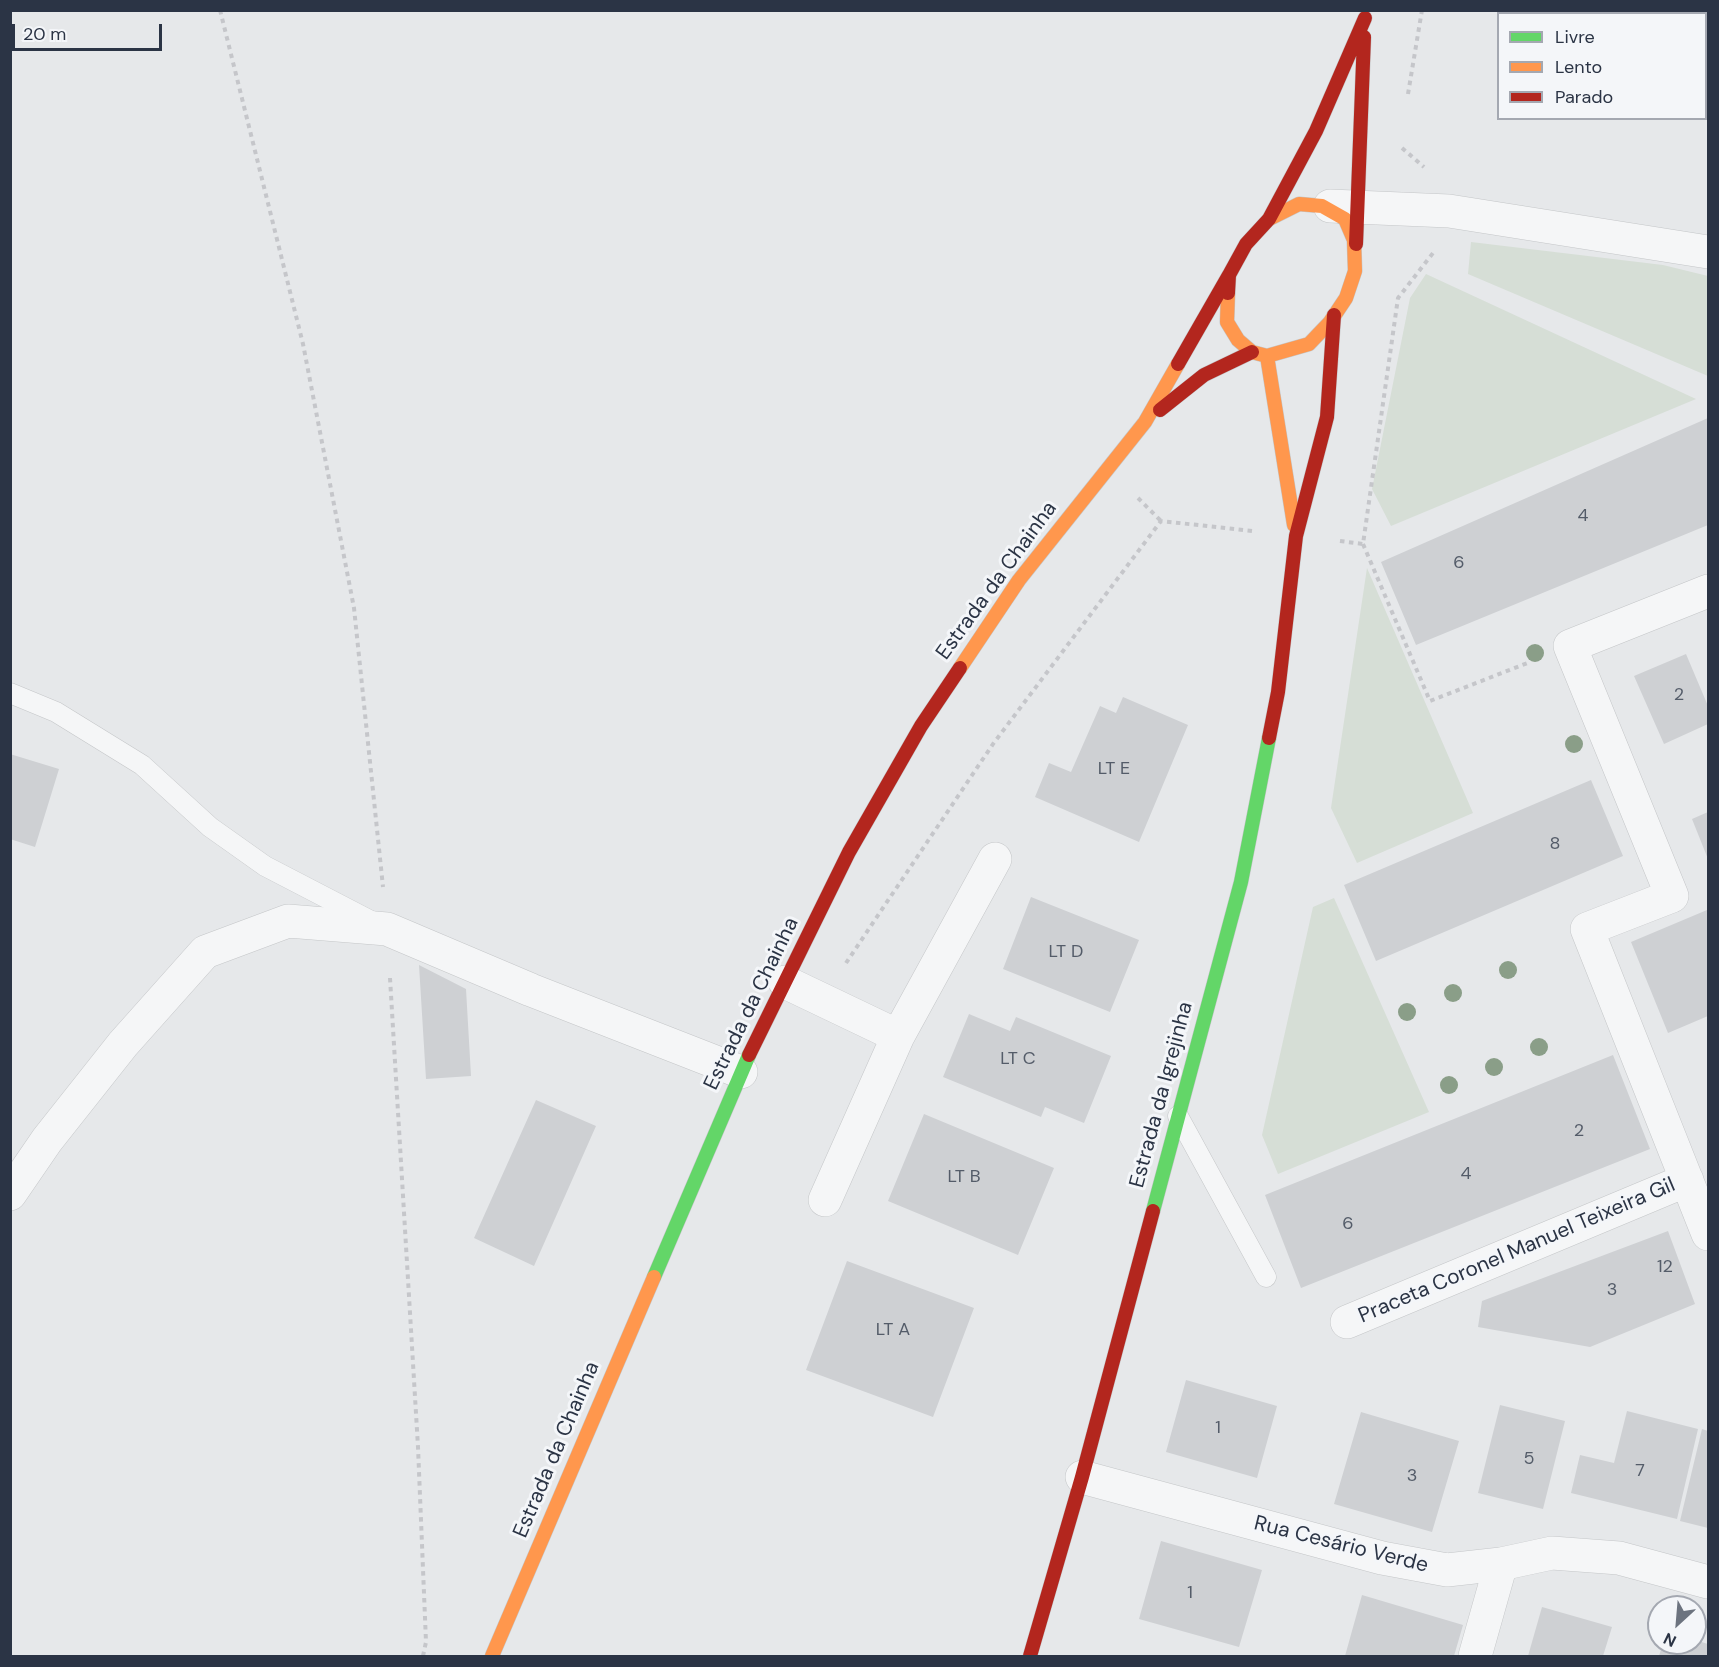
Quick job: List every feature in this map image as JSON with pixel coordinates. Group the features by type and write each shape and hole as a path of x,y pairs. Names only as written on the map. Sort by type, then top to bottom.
{"street":[{"path":"1229,275 1227,322 1238,340 1252,352 1267,356 1309,344 1346,298 1355,271 1366,14"},
{"path":"1145,422 1246,244 1269,219 1316,131 1366,14"},
{"path":"1269,219 1299,204 1449,211 1708,252"},
{"path":"1322,206 1345,219 1354,240 1355,254"},
{"path":"1296,536 1327,417 1334,315"},
{"path":"1145,422 1204,375 1252,352"},
{"path":"1267,356 1296,536"},
{"name":"Estrada da Chainha","path":"492,1656 741,1072 849,852 921,726 1019,580 1145,422"},
{"name":"Estrada da Igrejinha","path":"1030,1656 1082,1477 1241,882 1278,692 1296,536"},
{"path":"1707,597 1570,646 1672,896 1587,929 1708,1234"},
{"path":"825,1200 898,1036 995,859"},
{"path":"10,1194 47,1140 123,1044 205,952 288,921 387,929 531,990 741,1072"},
{"path":"785,982 898,1036"},
{"name":"Praceta Coronel Manuel Teixeira Gil","path":"1347,1322 1687,1180"},
{"name":"Rua Cesário Verde","path":"1082,1477 1382,1558 1447,1570 1501,1564 1551,1553 1619,1558 1708,1582"},
{"path":"1475,1656 1501,1564"}],"lane":[{"path":"10,693 56,712 142,765 210,827 266,866 387,929"},
{"path":"1178,1116 1266,1277"}],"path":[{"path":"220,10 303,344 354,608 387,929 418,1435 426,1642 423,1656"},
{"path":"1407,98 1422,10"},
{"path":"1400,146 1453,192 1442,242 1398,298 1364,544 1430,701 1570,646"},
{"path":"825,1001 857,943 993,744 1161,521 1364,544"}],"shaded area":[{"path":"1471,242 1663,265 1708,276 1708,376 1468,274"},
{"path":"1426,274 1696,399 1391,526 1372,489 1410,298"},
{"path":"1367,568 1473,813 1357,863 1331,808"},
{"path":"1334,898 1429,1112 1278,1174 1262,1135 1313,907"}],"building":[{"path":"1708,418 1708,525 1416,645 1381,562"},
{"path":"1686,654 1708,706 1708,724 1664,744 1634,676"},
{"path":"1123,697 1188,725 1139,842 1035,797 1049,763 1071,772 1100,706 1116,713"},
{"path":"10,754 59,769 35,847 10,839"},
{"path":"1591,780 1623,856 1376,961 1344,885"},
{"path":"1708,812 1708,859 1692,819"},
{"path":"1031,897 1139,940 1110,1012 1003,969"},
{"path":"1707,910 1708,1016 1668,1033 1631,942"},
{"path":"419,965 466,989 471,1076 426,1079"},
{"path":"969,1014 1010,1031 1016,1017 1111,1056 1084,1123 1045,1107 1041,1117 943,1077"},
{"path":"1613,1055 1650,1149 1301,1288 1265,1195"},
{"path":"536,1100 596,1126 534,1266 474,1238"},
{"path":"924,1114 1054,1168 1018,1255 888,1201"},
{"path":"1668,1231 1695,1304 1590,1347 1478,1327 1482,1301"},
{"path":"847,1261 974,1308 933,1417 806,1370"},
{"path":"1186,1380 1277,1406 1257,1478 1166,1452"},
{"path":"1500,1405 1565,1421 1543,1509 1478,1493"},
{"path":"1627,1411 1698,1429 1677,1519 1571,1493 1580,1455 1614,1463"},
{"path":"1361,1412 1459,1441 1432,1532 1334,1504"},
{"path":"1702,1429 1708,1431 1708,1528 1680,1521"},
{"path":"1161,1541 1262,1570 1239,1647 1139,1619"},
{"path":"1362,1595 1463,1625 1454,1656 1345,1656"},
{"path":"1542,1607 1612,1627 1603,1656 1528,1656"},
{"path":"1708,1644 1708,1656 1659,1656 1707,1655"}],"traffic: fast":[{"path":"1153,1211 1241,882 1269,738"},
{"path":"654,1277 749,1055"}],"traffic: slow":[{"path":"1228,293 1227,322 1238,340 1252,352 1267,356 1309,344 1330,322 1346,298 1355,271 1354,240 1345,219 1322,206 1299,204 1269,219"},
{"path":"1267,356 1294,525"},
{"path":"960,668 1019,580 1145,422 1178,364"},
{"path":"492,1656 654,1277"}],"traffic: jam":[{"path":"1228,293 1229,275 1246,244 1269,219 1316,131 1365,18"},
{"path":"1356,244 1364,37"},
{"path":"1178,364 1229,275"},
{"path":"1269,738 1278,692 1296,536 1327,417 1334,315"},
{"path":"1160,410 1204,375 1252,352"},
{"path":"749,1055 849,852 921,726 960,668"},
{"path":"1030,1656 1082,1477 1153,1211"}]}
